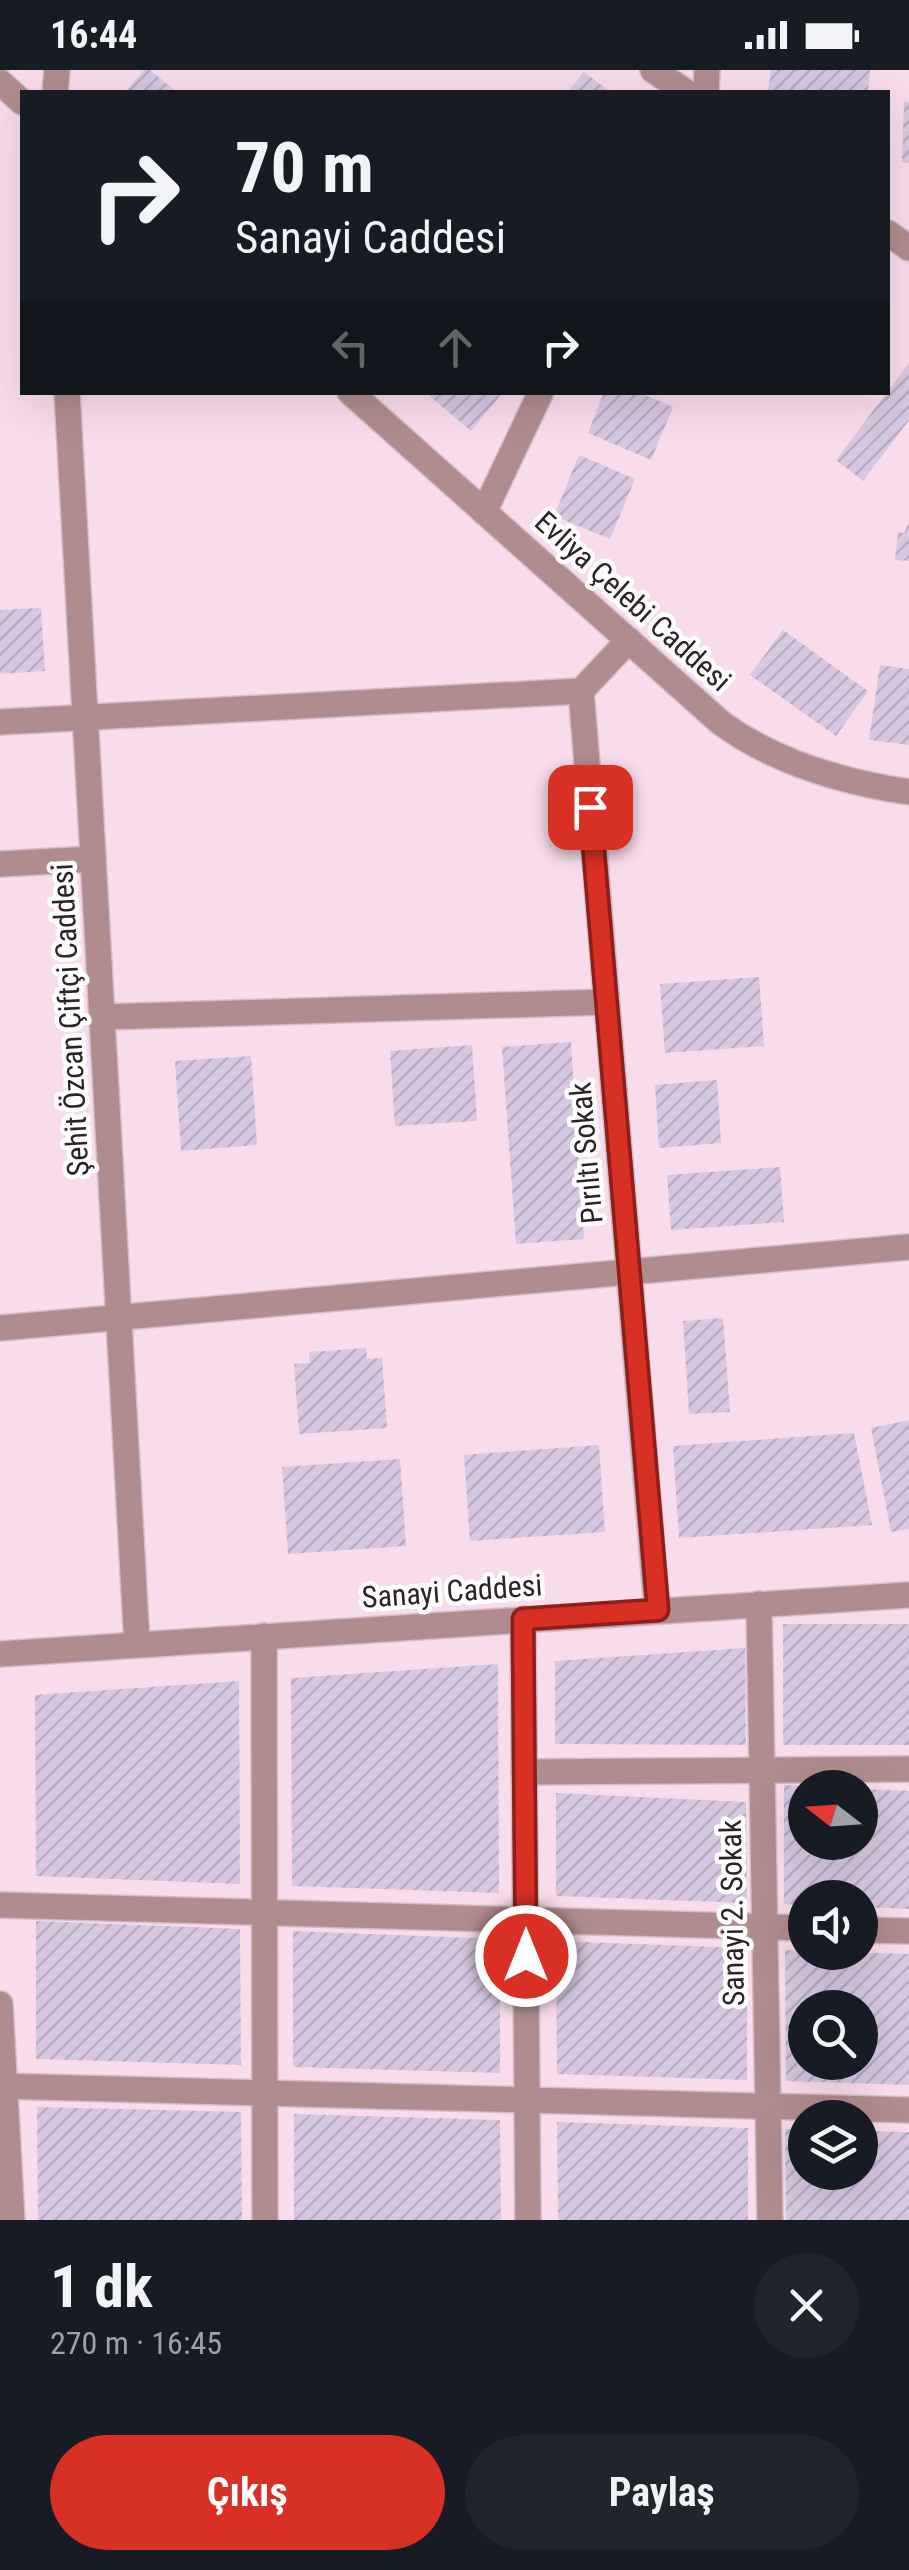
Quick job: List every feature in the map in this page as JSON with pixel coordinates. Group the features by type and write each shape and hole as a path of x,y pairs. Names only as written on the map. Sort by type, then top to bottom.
{"street":[{"path":"654,70 686,90"},
{"path":"691,90 707,70"},
{"path":"0,82 20,100"},
{"name":"Şehit Özcan Çiftçi Caddesi","path":"67,395 137,1644"},
{"name":"Evliya Çelebi Caddesi","path":"353,395 721,722 766,752 846,779 909,792"},
{"path":"484,512 539,395"},
{"path":"0,722 581,690 629,640"},
{"name":"Pırıltı Sokak","path":"581,690 658,1610"},
{"path":"0,864 93,859"},
{"path":"102,1017 606,1002"},
{"path":"0,1328 909,1247"},
{"name":"Sanayi Caddesi","path":"0,1654 909,1595"},
{"name":"Sanayi 2. Sokak","path":"759,1604 770,2220"},
{"path":"523,1619 528,2220"},
{"path":"264,1636 265,2220"},
{"path":"524,1772 909,1769"},
{"path":"0,1905 788,1928"},
{"path":"878,1930 909,1931"},
{"path":"0,2004 12,2220"},
{"path":"2,2086 909,2110"}],"building":[{"path":"144,70 150,70 175,90 127,90"},
{"path":"771,70 870,70 868,90 768,90"},
{"path":"584,72 608,90 570,90"},
{"path":"904,101 909,102 909,163 902,162"},
{"path":"909,363 909,420 863,481 836,460 885,395 890,395 890,388"},
{"path":"429,395 501,395 471,431"},
{"path":"603,395 645,395 673,407 651,460 588,433"},
{"path":"579,455 635,479 610,539 554,516"},
{"path":"909,521 909,561 895,560 898,532 904,533"},
{"path":"41,608 45,671 0,674 0,610"},
{"path":"783,630 868,691 836,736 750,675"},
{"path":"880,665 909,669 909,745 869,740"},
{"path":"759,977 764,1046 665,1053 660,984"},
{"path":"571,1042 584,1239 516,1244 502,1047"},
{"path":"472,1045 477,1121 395,1126 390,1051"},
{"path":"251,1056 257,1145 181,1151 175,1061"},
{"path":"717,1080 721,1143 659,1148 655,1085"},
{"path":"780,1167 784,1222 671,1230 667,1175"},
{"path":"723,1318 730,1412 689,1414 683,1321"},
{"path":"366,1348 367,1359 382,1358 387,1428 299,1434 294,1364 310,1363 309,1352"},
{"path":"909,1420 909,1529 891,1532 871,1428"},
{"path":"854,1433 872,1525 679,1538 673,1446"},
{"path":"599,1445 605,1532 470,1541 464,1455"},
{"path":"400,1459 406,1546 288,1554 282,1467"},
{"path":"783,1624 909,1624 909,1745 783,1745"},
{"path":"745,1648 746,1745 555,1744 555,1661"},
{"path":"498,1664 499,1893 292,1886 291,1678"},
{"path":"239,1681 240,1884 36,1876 35,1695"},
{"path":"784,1785 788,1785 788,1860 878,1860 878,1790 909,1791 909,1909 878,1908 878,1880 788,1880 788,1904 784,1904"},
{"path":"556,1793 746,1802 747,1903 556,1896"},
{"path":"36,1921 240,1929 241,2065 36,2059"},
{"path":"293,1931 500,1939 500,2073 293,2067"},
{"path":"556,1941 747,1948 747,2080 557,2074"},
{"path":"785,1950 788,1970 878,1970 878,1953 909,1954 909,2085 786,2081"},
{"path":"37,2107 241,2112 242,2220 38,2220"},
{"path":"294,2114 500,2120 501,2220 294,2220"},
{"path":"557,2122 748,2128 748,2220 558,2220"},
{"path":"785,2129 788,2190 878,2190 878,2131 909,2132 909,2220 786,2220"}],"route":[{"path":"526,1956 523,1619 658,1610 590,807"}]}
